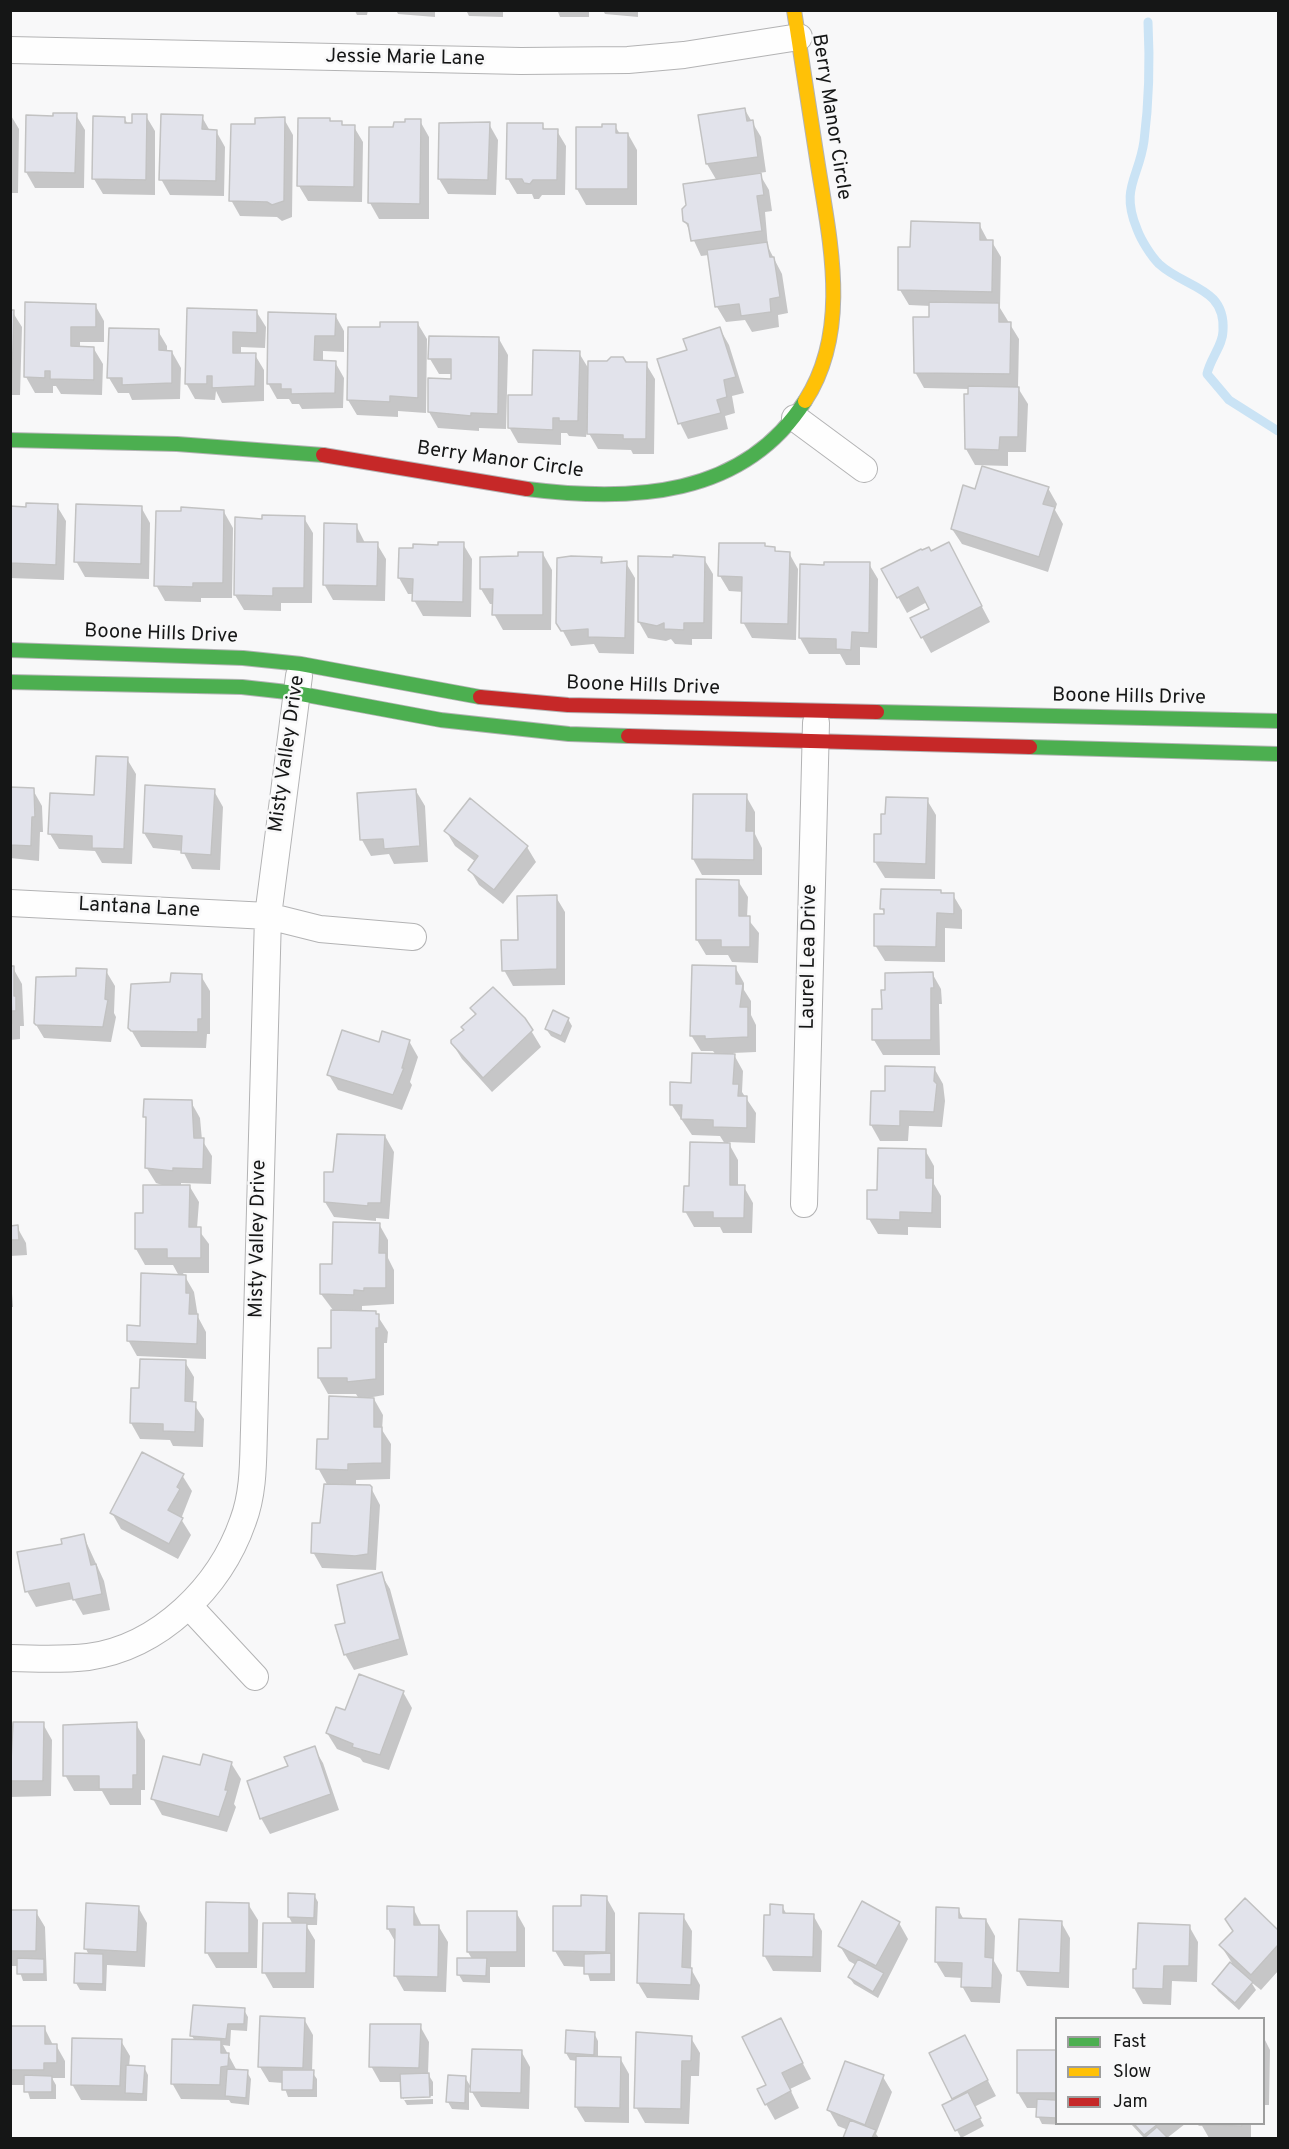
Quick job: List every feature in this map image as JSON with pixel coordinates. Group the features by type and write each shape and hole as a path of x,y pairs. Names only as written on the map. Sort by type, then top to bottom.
{"street":[{"name":"Berry Manor Circle","path":"10,440 221,445 374,460 465,480 536,490 651,495 689,487 750,459 795,418 812,391 824,361 832,328 835,296 833,263 794,10"},
{"name":"Jessie Marie Lane","path":"10,50 509,61 628,60 684,55 799,37"},
{"path":"795,418 864,469"},
{"name":"Boone Hills Drive","path":"10,650 243,657 301,664 495,700 579,705 1278,720"},
{"name":"Misty Valley Drive","path":"10,1658 90,1656 128,1645 163,1627 189,1606 229,1554 244,1520 252,1485 268,916 301,664"},
{"path":"10,682 200,685 296,693 441,720 557,733 1278,754"},
{"name":"Laurel Lea Drive","path":"804,1204 816,711"},
{"name":"Lantana Lane","path":"10,903 268,916 320,929 413,937"},
{"path":"189,1606 255,1677"}],"building":[{"path":"745,108 747,121 753,120 758,157 706,164 698,115"},
{"path":"53,113 77,113 75,173 25,172 26,115 53,116"},
{"path":"132,114 147,114 146,180 92,179 93,116 125,117 125,123 132,123"},
{"path":"161,114 203,115 202,129 217,130 216,181 159,180"},
{"path":"285,117 284,201 272,205 267,202 229,201 231,124 255,124 255,118"},
{"path":"298,118 330,118 330,121 342,121 342,125 355,125 354,187 297,186"},
{"path":"405,119 421,119 420,204 368,203 369,127 393,127 394,122 405,122"},
{"path":"490,122 488,180 438,179 439,123"},
{"path":"507,123 543,123 543,129 558,129 557,180 533,180 530,184 524,183 522,179 506,179"},
{"path":"602,124 616,124 616,133 628,133 628,189 576,189 576,127 602,127"},
{"path":"761,173 764,195 757,196 762,231 691,241 688,224 683,221 682,209 686,205 683,184"},
{"path":"911,221 980,223 980,240 993,240 992,292 898,290 898,247 910,247"},
{"path":"767,242 770,257 774,257 780,297 770,299 771,312 741,316 739,304 715,307 707,250"},
{"path":"25,302 96,304 96,327 71,327 71,346 94,347 94,380 50,379 50,371 45,371 45,378 24,377"},
{"path":"929,302 999,303 999,322 1011,322 1010,374 914,373 913,317 929,317"},
{"path":"187,308 257,310 257,333 233,332 233,353 256,353 255,386 212,388 212,376 207,376 207,384 185,384"},
{"path":"10,310 14,310 12,380 10,380"},
{"path":"268,312 336,314 335,336 315,336 314,360 336,361 335,393 291,394 291,389 281,389 281,384 267,384"},
{"path":"380,322 418,322 418,398 390,396 390,402 347,400 348,327 380,327"},
{"path":"720,327 736,377 724,380 727,397 717,400 721,413 678,424 657,359 687,350 683,339"},
{"path":"109,328 159,329 159,350 172,351 172,383 122,385 122,378 107,378"},
{"path":"429,336 499,337 498,414 471,413 471,416 428,412 428,378 451,379 451,359 428,359"},
{"path":"533,350 580,351 578,421 559,421 559,418 553,418 553,430 508,428 508,395 532,395"},
{"path":"611,357 623,357 626,362 647,362 646,439 623,439 623,435 587,434 588,361 607,361"},
{"path":"968,386 1019,387 1018,437 1000,437 999,450 965,449 964,394 968,394"},
{"path":"982,466 1049,487 1043,504 1055,507 1039,557 951,529 963,485 975,489"},
{"path":"26,503 58,504 56,565 10,563 10,506 26,507"},
{"path":"76,504 142,506 141,564 74,562"},
{"path":"181,507 224,510 223,583 193,583 193,587 154,586 156,511 181,511"},
{"path":"262,515 305,516 304,588 273,588 273,596 234,595 235,517 262,519"},
{"path":"324,523 357,524 357,542 378,542 377,586 323,585"},
{"path":"438,542 464,542 463,602 412,601 413,579 398,578 399,548 413,548 413,544 438,545"},
{"path":"949,542 982,606 921,638 910,618 929,609 918,587 897,598 881,569 921,549 929,547 931,551"},
{"path":"719,543 765,543 765,546 775,547 775,551 790,552 788,624 741,623 742,577 718,576"},
{"path":"518,552 543,552 543,615 492,615 493,589 480,589 480,557 518,556"},
{"path":"673,555 705,557 704,623 684,623 684,630 664,629 664,623 657,626 638,622 638,556 673,557"},
{"path":"602,557 601,563 627,561 625,638 588,637 588,629 561,631 556,623 557,558"},
{"path":"824,562 870,562 869,633 852,632 851,650 836,649 836,639 799,638 800,564 824,565"},
{"path":"96,756 128,757 124,849 92,848 92,836 48,834 50,793 94,795"},
{"path":"145,785 215,789 211,855 181,853 182,836 143,833"},
{"path":"10,787 34,788 35,817 32,817 31,846 10,845"},
{"path":"416,789 420,846 384,849 383,839 360,840 357,793"},
{"path":"693,794 747,794 746,831 754,831 754,860 692,859"},
{"path":"886,797 928,798 926,864 874,862 874,834 881,834 881,814 885,814"},
{"path":"470,798 528,846 494,890 468,870 478,856 444,831"},
{"path":"696,879 739,880 739,916 750,916 750,947 721,947 721,940 696,940"},
{"path":"881,889 941,890 941,893 954,893 954,914 937,913 936,947 874,946 874,914 884,914 884,909 880,909"},
{"path":"557,895 557,969 502,971 501,940 518,940 517,896"},
{"path":"692,965 736,966 736,984 743,984 740,1007 748,1007 748,1037 705,1039 705,1036 690,1036"},
{"path":"10,966 14,966 14,996 16,996 16,1011 12,1011 12,1024"},
{"path":"76,968 107,969 105,999 108,1000 103,1027 36,1025 34,1023 36,977 76,976"},
{"path":"933,972 931,1040 872,1040 872,1009 882,1009 881,990 885,990 885,973"},
{"path":"171,973 202,974 202,1019 198,1019 198,1032 131,1031 128,1028 131,984 170,982"},
{"path":"493,987 525,1018 533,1030 483,1078 451,1043 451,1040 464,1030 461,1027 476,1014 470,1008"},
{"path":"553,1010 569,1018 561,1036 545,1029"},
{"path":"342,1030 379,1042 382,1031 410,1040 402,1068 404,1068 393,1095 327,1075"},
{"path":"692,1053 735,1054 733,1084 739,1084 738,1096 747,1096 747,1128 713,1127 713,1120 681,1119 682,1105 670,1105 670,1082 691,1083"},
{"path":"885,1066 935,1067 934,1081 937,1084 934,1112 900,1111 900,1126 870,1125 871,1091 885,1091"},
{"path":"144,1099 192,1100 194,1138 204,1138 203,1169 173,1168 173,1171 145,1168"},
{"path":"337,1134 385,1135 381,1203 368,1203 368,1206 324,1202 324,1172 333,1172"},
{"path":"690,1142 730,1143 730,1185 745,1185 744,1218 713,1218 713,1212 683,1212 684,1186 689,1186"},
{"path":"878,1148 926,1149 926,1178 933,1178 932,1213 900,1212 900,1220 867,1219 867,1190 877,1190"},
{"path":"143,1185 190,1185 189,1227 201,1227 201,1258 167,1258 167,1249 135,1249 135,1213 143,1213"},
{"path":"333,1222 380,1223 379,1253 386,1253 386,1288 354,1290 354,1295 320,1294 320,1264 332,1264"},
{"path":"18,1225 19,1240 10,1240 10,1226"},
{"path":"141,1273 186,1275 186,1293 190,1293 189,1314 198,1314 197,1344 127,1341 127,1325 140,1326"},
{"path":"331,1310 376,1311 376,1314 379,1314 379,1328 376,1328 376,1379 347,1382 347,1378 318,1378 318,1348 331,1348"},
{"path":"140,1359 186,1360 185,1401 196,1402 195,1432 163,1431 163,1424 130,1423 131,1388 139,1388"},
{"path":"329,1396 374,1398 374,1427 382,1427 382,1463 348,1464 348,1470 316,1469 317,1439 328,1439"},
{"path":"142,1452 184,1474 177,1487 180,1489 168,1510 183,1518 169,1544 110,1513"},
{"path":"324,1484 370,1485 372,1487 368,1554 355,1556 311,1553 312,1523 320,1523"},
{"path":"84,1534 91,1565 96,1564 102,1594 73,1600 69,1583 25,1592 17,1552 62,1544 61,1539"},
{"path":"382,1572 400,1639 344,1655 335,1625 345,1623 337,1585"},
{"path":"359,1674 404,1691 380,1755 352,1747 353,1744 326,1733 336,1707 345,1710"},
{"path":"13,1722 44,1722 43,1781 10,1781"},
{"path":"137,1722 137,1775 133,1775 133,1789 99,1789 99,1776 63,1776 63,1725"},
{"path":"315,1746 331,1794 260,1819 247,1781 288,1766 284,1757"},
{"path":"203,1754 232,1762 225,1790 228,1790 219,1817 151,1799 163,1756 200,1765"},
{"path":"288,1893 315,1894 314,1918 288,1917"},
{"path":"581,1895 607,1896 606,1952 553,1951 553,1906 581,1906"},
{"path":"1245,1898 1278,1930 1278,1945 1251,1975 1219,1945 1233,1931 1225,1919"},
{"path":"862,1901 900,1922 876,1966 838,1946"},
{"path":"206,1902 249,1903 249,1953 205,1953"},
{"path":"86,1903 139,1906 137,1952 84,1949"},
{"path":"770,1904 783,1905 783,1913 814,1914 813,1957 763,1956 764,1915 770,1915"},
{"path":"387,1906 414,1907 414,1925 439,1925 438,1977 394,1976 395,1929 387,1929"},
{"path":"936,1907 959,1908 959,1918 986,1919 985,1957 993,1958 992,1988 961,1987 962,1963 935,1962"},
{"path":"10,1910 37,1910 36,1951 10,1951"},
{"path":"467,1911 517,1911 517,1952 467,1952"},
{"path":"639,1913 684,1914 682,1967 692,1968 691,1985 637,1983"},
{"path":"1019,1919 1062,1921 1060,1973 1017,1971"},
{"path":"263,1923 307,1923 306,1973 262,1973"},
{"path":"1138,1923 1190,1925 1189,1966 1164,1966 1163,1989 1133,1988"},
{"path":"75,1953 103,1954 103,1984 74,1983"},
{"path":"611,1953 611,1974 584,1974 584,1954"},
{"path":"17,1958 44,1959 44,1974 17,1974"},
{"path":"457,1958 487,1958 486,1976 457,1975"},
{"path":"858,1959 884,1973 873,1992 848,1977"},
{"path":"1230,1962 1253,1982 1235,2003 1212,1984"},
{"path":"193,2005 245,2008 244,2024 228,2024 226,2039 190,2036"},
{"path":"260,2016 305,2018 303,2068 258,2067"},
{"path":"781,2018 803,2063 782,2073 791,2091 765,2105 757,2089 766,2085 742,2037"},
{"path":"370,2024 421,2024 419,2068 369,2067"},
{"path":"10,2026 45,2026 45,2044 57,2044 57,2063 44,2063 44,2070 10,2070"},
{"path":"566,2030 595,2032 594,2055 565,2053"},
{"path":"636,2032 692,2036 691,2061 682,2061 681,2109 634,2108"},
{"path":"965,2035 988,2080 952,2099 929,2053"},
{"path":"72,2038 122,2039 120,2086 71,2085"},
{"path":"172,2039 221,2040 221,2053 229,2053 228,2066 221,2067 220,2085 171,2084"},
{"path":"472,2049 522,2050 521,2093 470,2092"},
{"path":"1017,2050 1055,2050 1055,2093 1017,2093"},
{"path":"576,2056 621,2057 620,2108 575,2107"},
{"path":"845,2061 884,2075 865,2125 827,2110"},
{"path":"126,2065 145,2066 143,2094 125,2093"},
{"path":"227,2069 248,2070 246,2098 225,2096"},
{"path":"282,2070 314,2070 313,2090 282,2090"},
{"path":"429,2073 430,2097 401,2098 400,2074"},
{"path":"24,2075 52,2076 52,2092 24,2092"},
{"path":"448,2075 466,2076 465,2103 446,2102"},
{"path":"968,2092 981,2118 955,2131 942,2105"},
{"path":"1037,2099 1055,2100 1055,2118 1036,2117"},
{"path":"850,2120 876,2130 872,2138 843,2138"},
{"path":"1135,2125 1157,2125 1144,2135"},
{"path":"1157,2127 1168,2138 1144,2138"}],"waterway":[{"path":"1148,22 1147,112 1142,154 1130,193 1132,215 1144,243 1159,264 1202,290 1218,305 1222,316 1223,331 1219,347 1207,374 1229,400 1278,431"}],"traffic: fast":[{"path":"527,489 566,493 644,492 682,486 717,475 750,458 780,433 805,401"},
{"path":"10,440 177,444 323,455"},
{"path":"10,650 243,658 301,664 480,697"},
{"path":"10,682 242,687 296,693 441,720 569,734 628,736"},
{"path":"877,712 1278,721"},
{"path":"1030,747 1278,754"}],"traffic: slow":[{"path":"794,10 827,220 833,282 833,313 828,344 820,373 805,401"}],"traffic: jam":[{"path":"323,455 527,489"},
{"path":"480,697 568,705 877,712"},
{"path":"628,736 1030,747"}]}
